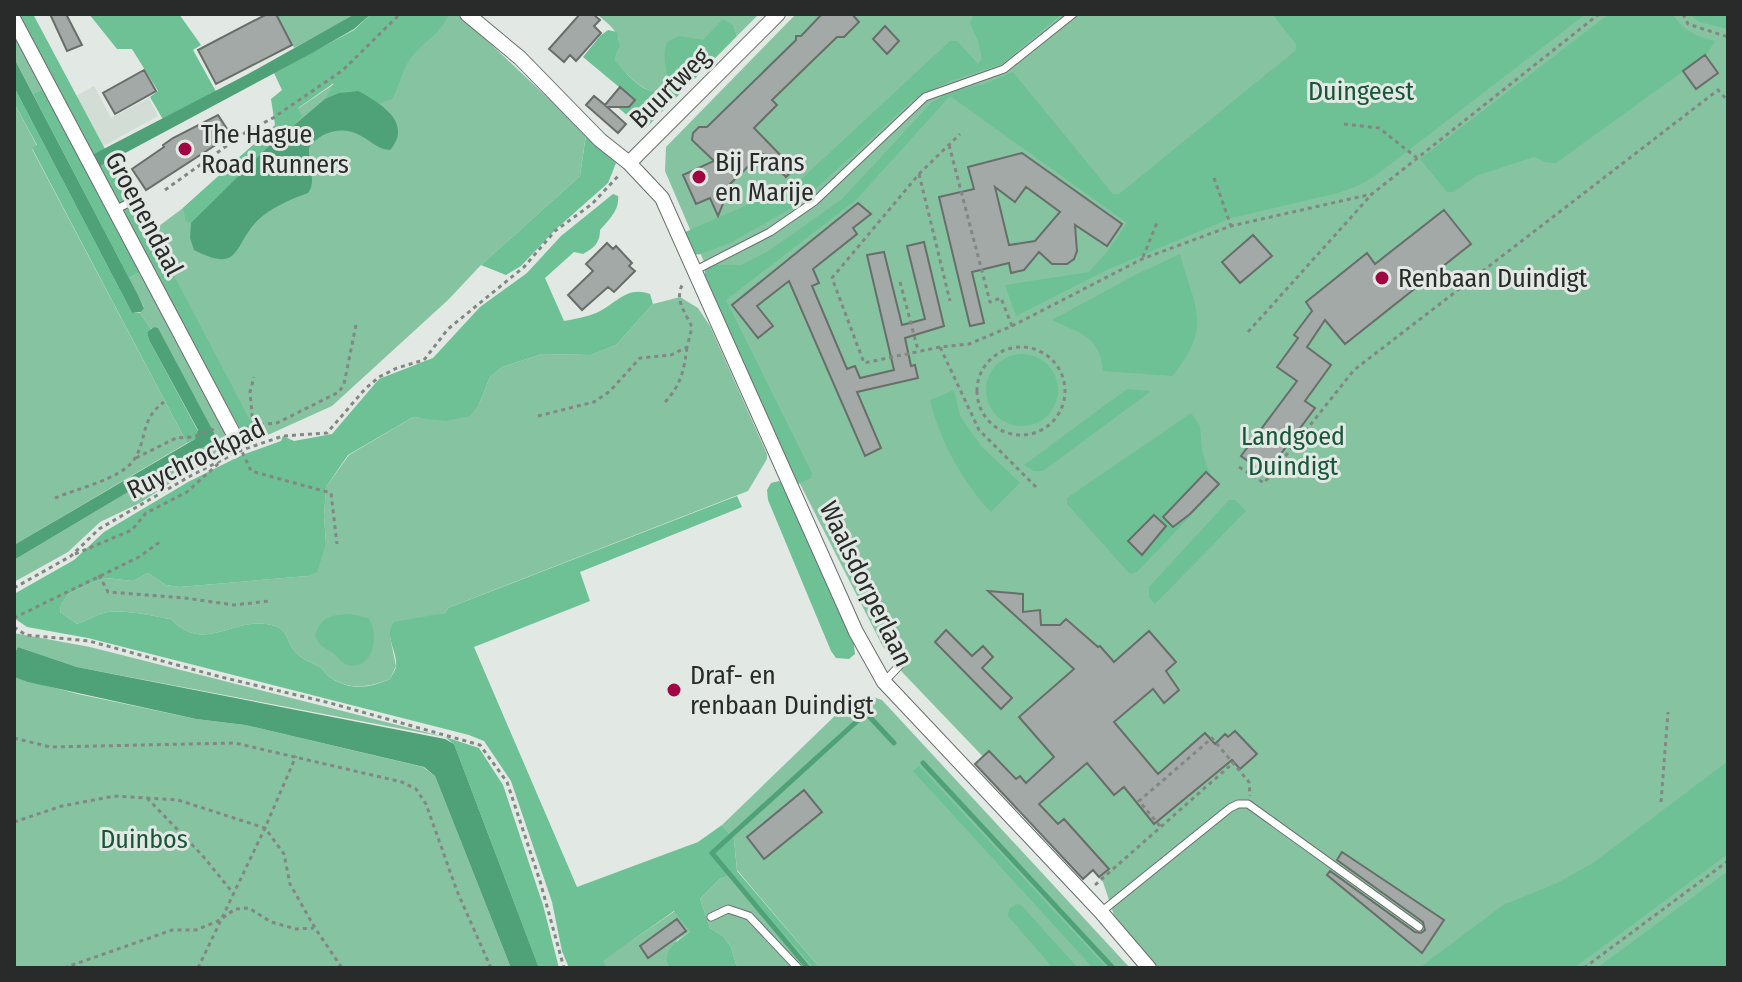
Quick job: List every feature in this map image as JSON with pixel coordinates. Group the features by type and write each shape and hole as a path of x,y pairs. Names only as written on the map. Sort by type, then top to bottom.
{"street":[{"path":"467,14 520,58 600,140 629,163"},
{"name":"Buurtweg","path":"629,163 778,14"},
{"name":"Groenendaal","path":"14,20 237,431"},
{"name":"Waalsdorperlaan","path":"629,163 662,198 856,632 884,682 1101,912 1149,968"}],"lane":[{"path":"696,272 770,232 815,201 925,97 1004,69 1073,14"},
{"path":"115,210 138,198"},
{"path":"884,682 899,666"},
{"path":"1101,912 1230,808 1248,804 1419,927"},
{"path":"711,917 728,909 749,916 798,968"}],"path":[{"path":"165,190 246,132 273,118 343,70 400,14"},
{"path":"1248,332 1372,194 1599,14"},
{"path":"1683,14 1688,24 1728,37"},
{"path":"1239,467 1264,483 1354,370 1718,90 1728,101"},
{"path":"1344,124 1379,128 1418,159"},
{"path":"960,134 919,174 832,278 864,363 918,350 969,344 1012,326 1142,259 1231,226 1372,194"},
{"path":"949,145 990,302 1001,298 1012,326"},
{"path":"919,174 950,301"},
{"path":"1214,178 1231,226"},
{"name":"Ruychrockpad","path":"14,588 72,555 99,529 221,460 283,436 327,433 379,377 424,360 448,329 524,267 555,231 608,188"},
{"path":"1142,259 1158,220"},
{"path":"665,402 678,389 684,373 692,327 681,305 680,287 696,272"},
{"path":"900,282 918,350"},
{"path":"237,431 253,425 277,423 339,392 344,384 356,325"},
{"path":"538,416 594,402 610,391 640,358 671,355 687,347"},
{"path":"940,347 979,430 1036,487"},
{"path":"1020,347 1038,351 1053,361 1063,377 1065,395 1059,413 1047,427 1030,434 1012,434 995,427 982,413 977,396 978,378 987,362 1002,351 1020,347"},
{"path":"253,425 250,392 254,377"},
{"path":"55,498 129,467 136,458 148,417 164,402"},
{"path":"136,458 176,438 193,437 215,429"},
{"path":"242,450 251,471 331,493 337,544"},
{"path":"72,555 132,530 146,513 187,492 221,460"},
{"path":"14,618 139,557 161,541"},
{"path":"99,575 108,592 234,605 269,601"},
{"path":"14,627 26,635 89,641 480,745 507,782 540,881 564,968"},
{"path":"1661,802 1668,712"},
{"path":"14,738 50,747 235,743 402,782 416,789 426,804 457,891 491,968"},
{"path":"1160,826 1139,801 1212,738 1249,782 1248,804"},
{"path":"198,968 296,756"},
{"path":"1084,895 1233,763"},
{"path":"14,822 62,806 114,796 178,800 265,828 284,854 290,884 342,968"},
{"path":"147,798 202,855 233,893"},
{"path":"1584,968 1728,861"},
{"path":"64,968 172,930 196,930 220,920 235,909 249,908 271,922 296,929 315,928"}],"shaded area":[{"path":"355,14 371,14 354,29 314,52 99,167 92,155 248,74"},
{"path":"14,58 138,295 144,308 141,312 132,313 14,87"},
{"path":"94,86 111,118 149,98 158,116 98,149 71,99"},
{"path":"358,91 392,115 398,131 390,150 349,131 323,135 309,148 312,178 308,193 262,216 228,258 209,257 194,250 190,238 191,223 266,149 325,99 339,93"},
{"path":"158,328 214,433 214,441 14,560 14,545 195,439 198,430 149,340 147,332"},
{"path":"18,647 77,667 445,739 454,744 539,968 511,968 435,776 424,767 245,725 196,719 28,682 14,677 14,654"}],"green space":[{"path":"18,14 33,14 105,149 92,155"},
{"path":"89,14 179,14 201,45 193,50 218,95 165,123 150,97 158,91 132,49 117,49"},
{"path":"276,14 348,14 352,17 294,48"},
{"path":"371,14 449,14 437,32 411,58 392,99 377,104 352,91 325,99 334,83 298,108 302,117 191,223 186,221 183,208 275,125 271,99 282,90 274,73 354,30"},
{"path":"421,14 459,14 586,134 580,176 332,406 248,444 143,238 183,208 281,120 337,82"},
{"path":"597,14 759,14 737,36 734,26 667,79 664,89 657,91 637,83 613,60 619,39"},
{"name":"Landgoed Duindigt","path":"796,14 1728,14 1728,968 1158,968 1114,915 1103,882 903,673 882,645 796,476 665,171 666,147"},
{"path":"974,14 1062,14 1002,64 950,81 913,100 799,204 732,242 693,255 683,233 797,183 950,41 957,41 978,64 982,59 970,23"},
{"name":"Duingeest","path":"1272,14 1586,14 1360,185 1231,218 1107,270 1016,316 1005,285 1089,272 1127,223 950,96 856,200 726,300 812,473 811,478 798,484 704,279 705,270 713,265 741,265 770,250 842,199 931,103 951,91 984,84 1013,72 1113,194 1119,194 1296,50 1296,44"},
{"path":"1609,14 1672,14 1690,32 1715,41 1707,54 1556,163 1534,157 1476,176 1454,192 1447,192 1420,159"},
{"path":"1689,14 1728,14 1728,29 1699,22"},
{"path":"723,19 734,26 737,36 644,130 614,104 625,92 583,57 608,30 617,32 620,46 614,60 643,88 657,91 664,89 666,83 667,42 679,36 703,40"},
{"path":"14,26 46,87 33,94 14,58"},
{"path":"14,87 132,313 140,313 151,329 147,332 149,340 198,431 195,439 187,443 32,148 37,145 14,103"},
{"path":"46,87 142,271 129,278 33,94"},
{"path":"14,103 37,146 32,149 187,443 14,545"},
{"path":"586,135 616,163 608,183 555,230 521,266 506,275 481,265 580,176"},
{"path":"113,160 260,439 248,444 99,167"},
{"path":"613,194 618,196 617,206 600,230 596,245 583,254 574,252 545,278 564,321 596,313 635,292 650,294 653,304 616,345 591,355 542,354 502,367 490,377 479,404 470,416 446,421 413,417 348,455 326,487 326,544 317,572 308,576 179,587 166,585 148,573 133,581 106,578 68,594 60,612 77,624 107,612 145,614 171,619 196,634 261,623 275,626 284,633 299,655 320,667 331,678 346,685 368,686 390,679 396,668 390,638 394,622 445,613 448,608 737,496 742,507 580,572 590,601 474,647 577,887 698,842 722,825 734,839 737,871 820,968 813,968 732,874 720,879 700,899 710,928 723,936 731,947 737,968 668,968 669,951 690,932 674,911 603,961 607,968 569,968 562,951 552,902 511,781 484,741 88,638 27,627 14,618 14,594 74,560 104,532 188,482 242,455 281,441 283,436 294,441 332,434 379,379 433,358 480,307 527,273 561,236"},
{"path":"1180,254 1195,304 1197,330 1185,359 1172,376 1103,371 1093,343 1052,320 1137,274"},
{"path":"142,271 236,449 184,474 140,503 100,522 68,552 14,582 14,560 214,441 154,327 151,329 140,313 144,307 129,278"},
{"path":"680,297 698,308 710,326 767,454 748,491 448,608 445,613 390,637 396,666 390,679 360,686 338,682 299,655 279,628 261,623 196,634 171,619 145,614 107,612 77,624 60,612 68,594 106,578 133,581 148,573 166,585 179,587 308,576 326,544 326,487 349,455 413,417 429,418 479,404 490,377 502,367 542,354 591,355 616,345 653,304"},
{"path":"1022,354 1042,360 1052,370 1058,390 1052,410 1042,420 1022,426 1002,420 992,410 986,390 992,370 1002,360"},
{"path":"1127,389 1151,391 1043,471 1034,471 1024,465"},
{"path":"954,390 960,416 981,446 1020,483 991,512 962,474 934,415 930,400"},
{"path":"1191,413 1200,426 1202,451 1215,490 1137,572 1130,574 1067,504 1067,498"},
{"path":"779,481 785,487 853,638 855,654 849,659 836,658 831,651 768,500 767,490 771,483"},
{"path":"1229,500 1235,500 1246,511 1155,604 1149,597 1149,587"},
{"path":"350,614 368,618 374,633 369,657 357,665 343,663 315,636 320,624 328,618"},
{"path":"14,633 90,647 445,737 77,667 18,647 14,654"},
{"name":"Duinbos","path":"14,677 78,694 196,719 245,725 423,767 435,776 511,968 14,968"},
{"path":"870,696 882,700 1130,968 820,968 737,870 734,839 722,825 843,708"},
{"path":"445,737 479,748 503,785 543,905 559,968 539,968 454,744"},
{"path":"1728,761 1728,854 1574,968 1419,968 1503,905 1557,883 1593,863"},
{"path":"919,766 1107,968 1093,968 913,771"},
{"path":"1728,871 1728,968 1597,968"},
{"path":"733,873 813,968 737,968 731,947 723,936 710,928 700,899 720,879"},
{"path":"1017,904 1078,968 1053,968 1008,916 1009,909"},
{"path":"675,911 690,932 677,940 667,963 668,968 607,968 602,961","holes":["677,919 685,930 648,957 640,945"]}],"building":[{"path":"50,14 66,14 82,45 67,51"},
{"path":"267,14 276,14 292,45 216,84 198,50"},
{"path":"580,14 593,14 600,20 594,26 601,33 576,61 570,55 564,62 549,49"},
{"path":"822,14 852,14 859,22 844,37 837,37 772,100 777,105 754,128 794,169 786,177 762,153 726,188 728,191 718,216 710,198 696,204 683,175 714,161 692,140 693,133 699,127 707,127 796,40 796,36 801,36"},
{"path":"885,26 899,41 887,54 873,39"},
{"path":"1705,55 1718,73 1696,89 1683,71"},
{"path":"144,70 156,91 115,114 103,93"},
{"path":"620,87 635,100 629,107 607,107 626,124 618,133 586,105 594,96 605,105"},
{"name":"The Hague Road Runners","path":"218,115 231,135 146,190 132,169 173,138"},
{"path":"1022,153 1122,224 1107,246 1075,225 1077,251 1074,259 1067,264 1052,264 1039,252 1024,270 1011,273 1009,263 972,272 984,323 970,326 939,197 974,189 968,167","holes":["995,187 1015,202 1026,187 1060,212 1035,241 1009,245"]},
{"path":"858,203 871,214 853,228 857,234 813,269 819,283 812,286 847,369 855,366 860,378 894,370 867,255 884,252 902,325 925,319 907,246 924,242 944,326 905,338 911,366 915,365 918,378 857,392 881,448 865,456 789,281 757,306 773,326 758,338 732,305"},
{"name":"Renbaan Duindigt","path":"1444,210 1471,244 1345,344 1325,320 1307,347 1331,365 1305,401 1315,408 1266,474 1241,456 1297,381 1277,367 1298,338 1294,335 1312,311 1306,302 1367,253 1375,264"},
{"path":"1253,235 1272,256 1240,283 1222,262"},
{"path":"607,243 613,249 616,246 632,263 629,266 635,271 614,292 608,287 582,310 568,295 593,271 586,264"},
{"path":"1206,472 1219,484 1173,527 1163,517"},
{"path":"1154,515 1166,526 1142,555 1128,541"},
{"path":"988,591 1023,594 1023,612 1040,610 1041,625 1060,625 1066,619 1100,646 1114,662 1149,631 1176,662 1166,671 1179,690 1164,703 1153,689 1114,722 1158,774 1205,733 1215,744 1225,734 1228,737 1235,731 1257,754 1240,769 1232,760 1154,824 1124,787 1114,795 1087,763 1039,804 1058,824 1064,819 1109,869 1099,877 1093,870 1083,879 975,764 989,751 1016,779 1020,776 1026,783 1054,757 1019,717 1074,669"},
{"path":"946,630 972,656 983,646 993,657 982,668 1012,698 1001,709 935,642"},
{"path":"804,790 822,812 764,859 747,837"},
{"path":"1342,852 1444,920 1422,953 1327,875 1330,871 1415,932 1425,930 1423,922 1337,860"},
{"path":"677,919 686,931 648,958 640,946"}],"waterway":[{"path":"808,968 712,853 866,713 894,743"},
{"path":"923,763 1113,968"}],"place":[{"name":"The Hague Road Runners","path":"185,149"},
{"name":"Bij Frans en Marije","path":"699,177"},
{"name":"Renbaan Duindigt","path":"1382,278"},
{"name":"Draf- en renbaan Duindigt","path":"674,690"}]}
